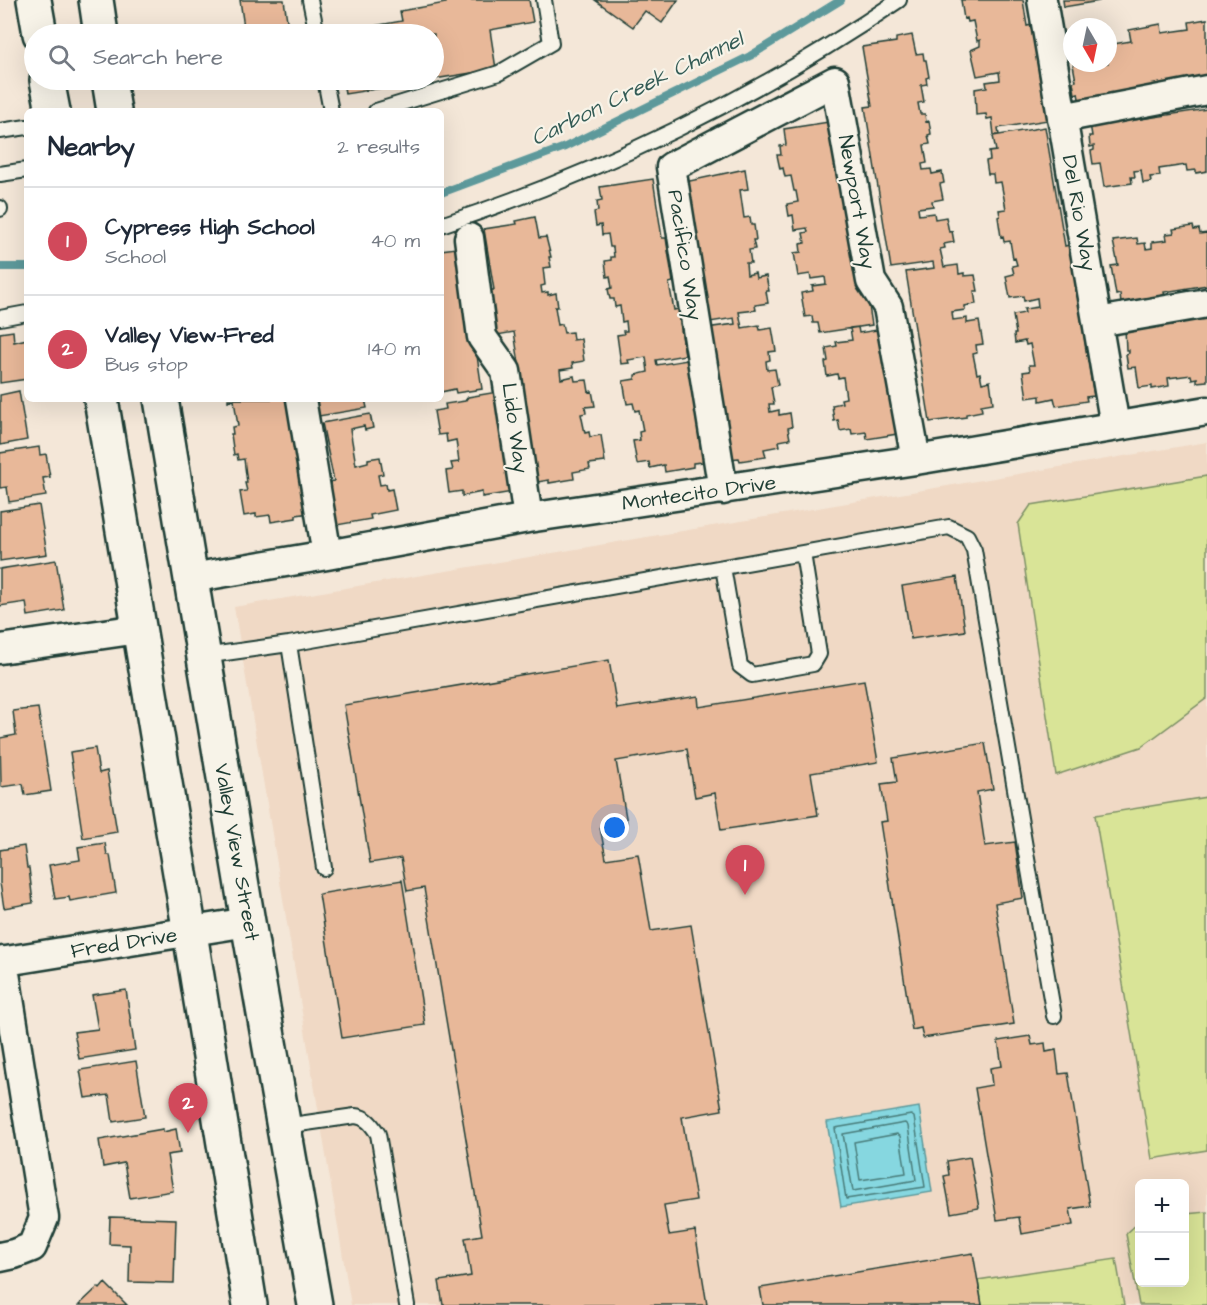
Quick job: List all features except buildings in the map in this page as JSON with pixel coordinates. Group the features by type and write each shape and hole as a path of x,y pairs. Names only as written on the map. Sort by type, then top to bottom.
{"main road":[{"path":"34,0 38,24"},
{"path":"96,0 100,24"},
{"path":"49,90 52,108"},
{"path":"111,90 114,108"},
{"path":"102,402 250,1305"},
{"name":"Valley View Street","path":"162,402 248,922 315,1305"}],"street":[{"name":"Del Rio Way","path":"1042,0 1114,426"},
{"name":"Newport Way","path":"835,81 871,281 888,307 916,460"},
{"name":"Pacifico Way","path":"723,490 671,167 835,81"},
{"path":"1062,118 1207,90"},
{"name":"Lido Way","path":"470,238 482,337 506,371 528,518"},
{"path":"1098,322 1207,303"},
{"path":"302,402 327,555"},
{"name":"Montecito Drive","path":"191,578 528,518 916,460 1207,411"},
{"path":"0,649 140,629"},
{"name":"Fred Drive","path":"2,962 248,922"},
{"path":"0,1257 32,1247 44,1218 2,962"}],"lane":[{"path":"310,0 315,24"},
{"path":"386,108 499,73 552,43 544,0"},
{"path":"444,224 482,212 577,174 693,122 782,73 899,0"},
{"path":"327,90 330,108"},
{"path":"0,132 24,128"},
{"path":"0,174 24,170"},
{"path":"0,318 24,314"},
{"path":"204,656 289,644 949,526 967,536 974,550 1054,1016"},
{"path":"723,567 740,666 752,675 813,664 819,654 803,553"},
{"path":"289,644 324,868"},
{"path":"285,1126 355,1116 370,1122 378,1134 407,1305"}],"shaded area":[{"path":"1207,442 1207,1305 351,1305 234,607"}],"green space":[{"path":"1207,476 1207,698 1141,747 1056,775 1018,524 1031,505"},
{"path":"1207,797 1207,1150 1152,1159 1095,815"},
{"path":"1207,1212 1207,1305 1139,1305 1136,1287 1189,1287 1189,1214"},
{"path":"1135,1226 1135,1283 1126,1234"},
{"path":"1116,1259 1124,1305 982,1305 978,1280"}],"water":[{"path":"919,1107 932,1192 841,1207 827,1122"}],"waterway":[{"name":"Carbon Creek Channel","path":"444,192 565,147 750,56 841,0"},
{"name":"Carbon Creek Channel","path":"0,267 24,267"}],"place":[{"name":"Cypress High School","path":"745,895"},
{"name":"Valley View-Fred","path":"188,1133"}]}
